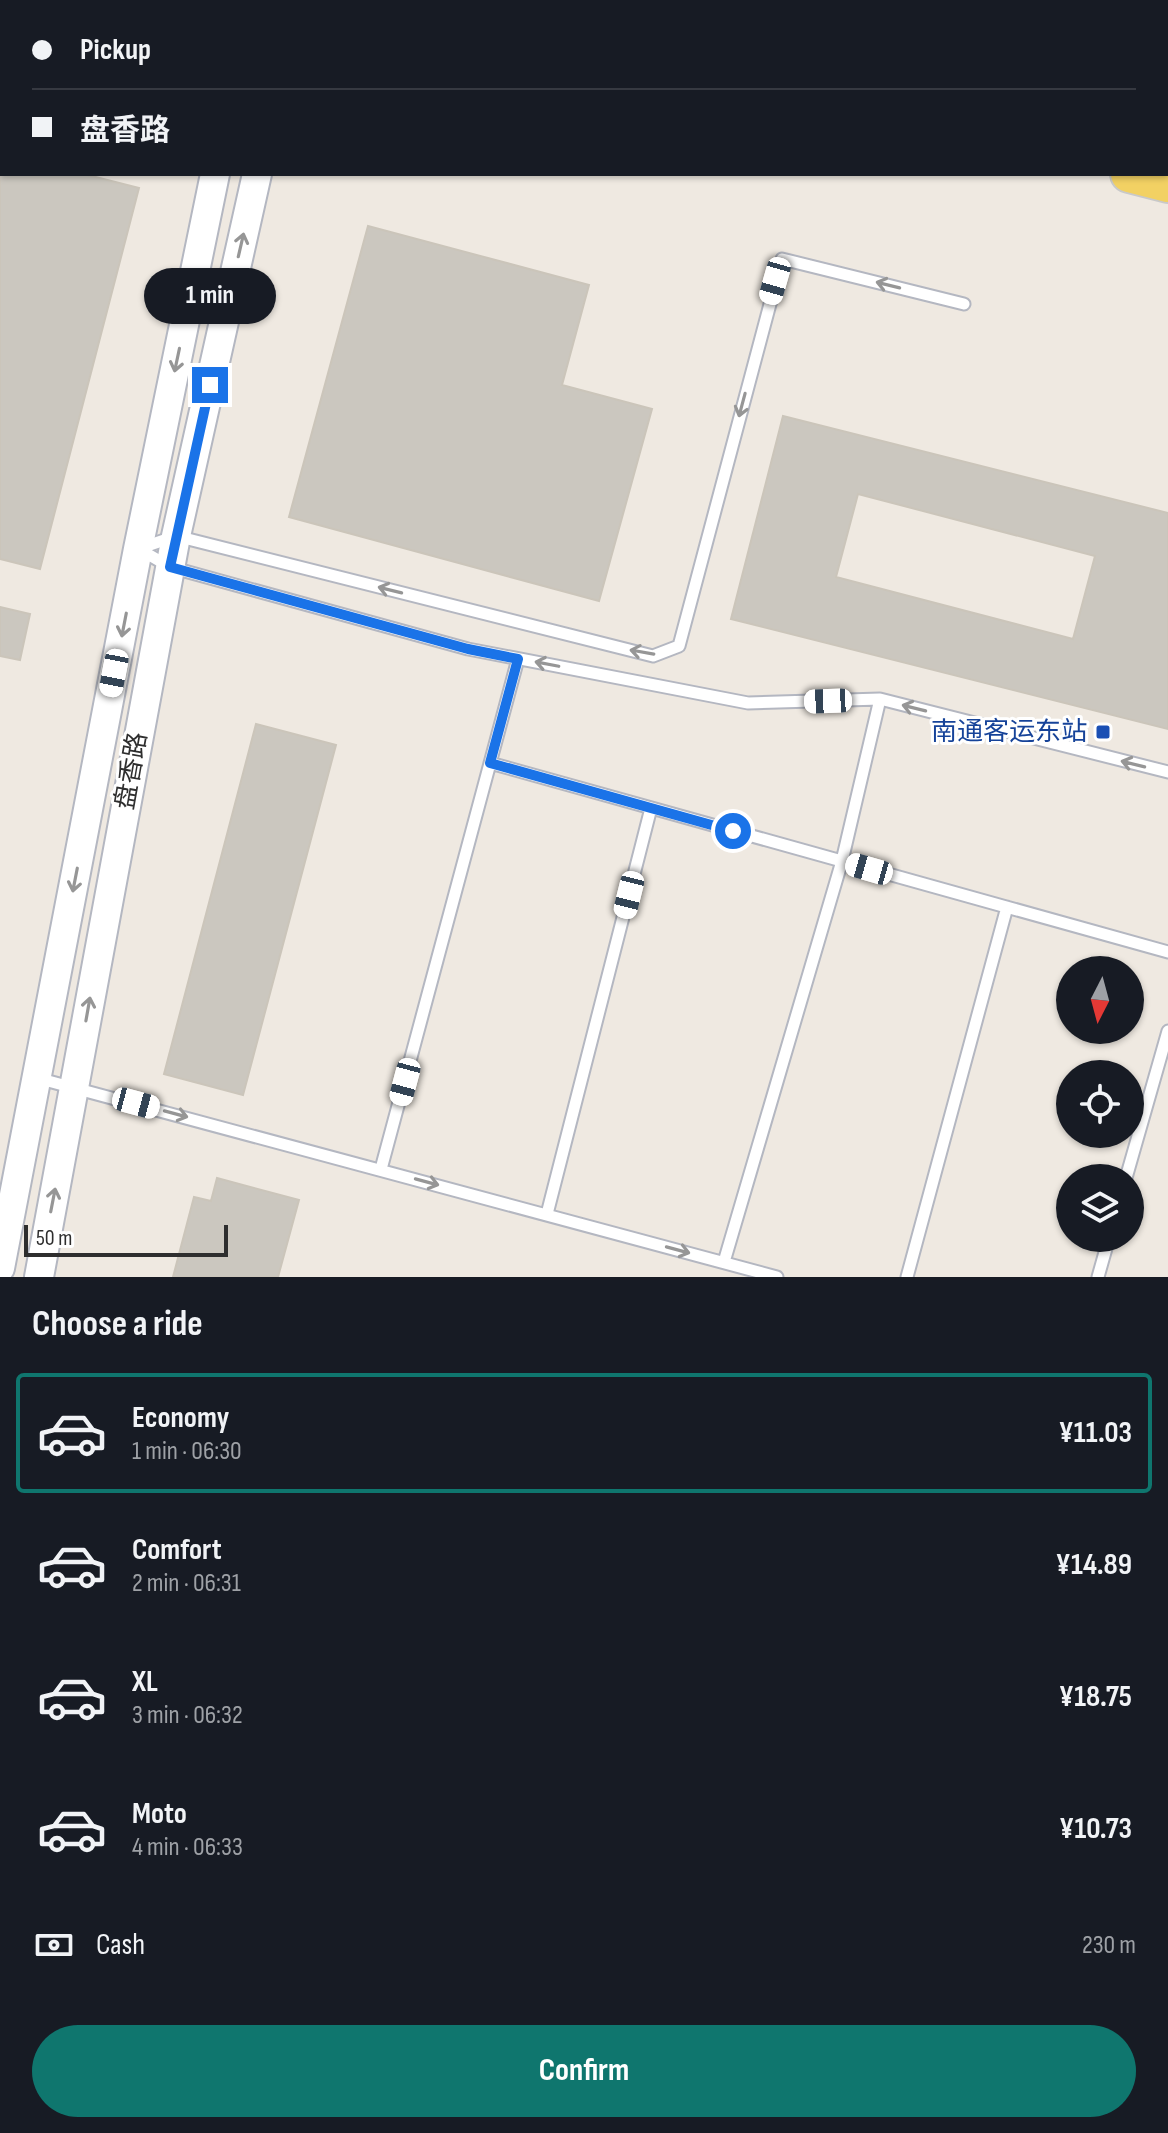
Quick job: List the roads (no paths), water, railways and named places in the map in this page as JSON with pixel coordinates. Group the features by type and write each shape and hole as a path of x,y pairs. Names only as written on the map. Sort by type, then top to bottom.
{"main road":[{"path":"1137,176 1168,184"}],"street":[{"name":"盘香路","path":"0,1268 138,549 215,176"},
{"name":"盘香路","path":"39,1277 176,536 257,176"}],"lane":[{"path":"138,549 176,536 653,656 679,646 782,259 964,304"},
{"path":"138,549 170,567 468,649 748,703 880,699 1168,772"},
{"path":"381,1169 518,659"},
{"path":"724,1262 842,861 880,699"},
{"path":"490,763 1168,952"},
{"path":"547,1214 651,808"},
{"path":"907,1277 1007,907"},
{"path":"1130,1164 1168,1031"},
{"path":"37,1078 777,1277"},
{"path":"1098,1277 1105,1252"}],"place":[{"name":"南通客运东站","path":"1103,732"}]}
